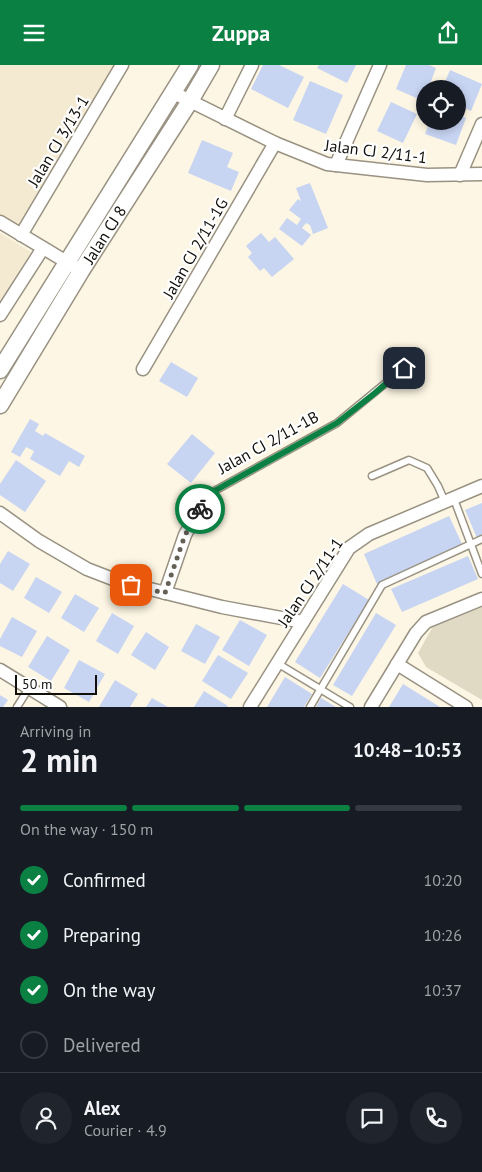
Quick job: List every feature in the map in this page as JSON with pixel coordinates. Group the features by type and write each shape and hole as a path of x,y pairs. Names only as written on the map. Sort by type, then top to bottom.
{"street":[{"name":"Jalan CJ 3/13-1","path":"21,235 122,65"},
{"name":"Jalan CJ 8","path":"0,370 190,65"},
{"name":"Jalan CJ 8","path":"0,405 81,271 211,65"},
{"path":"225,119 252,65"},
{"path":"336,165 380,65"},
{"name":"Jalan CJ 2/11-1","path":"174,93 275,143 327,164 427,175 482,174"},
{"path":"460,175 482,124"},
{"name":"Jalan CJ 2/11-1G","path":"143,369 275,143"},
{"path":"0,222 81,271"},
{"path":"0,315 43,248"},
{"name":"Jalan CJ 2/11-1","path":"250,707 349,548 369,534 482,486"},
{"name":"Jalan CJ 2/11-1B","path":"165,593 185,535 207,495"},
{"path":"0,513 39,541 87,569 118,581 222,607 303,621"},
{"path":"372,706 416,633 426,622 482,599"},
{"path":"397,664 466,707"},
{"path":"0,671 60,707"}],"lane":[{"name":"Jalan CJ 2/11-1B","path":"207,495 337,423 404,368"},
{"path":"372,476 409,460 426,468 450,501 471,544 482,574"},
{"path":"310,707 382,585 482,539"},
{"path":"277,663 350,707"},
{"path":"17,707 29,688"}],"shaded area":[{"path":"0,65 117,65 20,228 0,216"},
{"path":"0,233 31,252 0,300"},
{"path":"482,607 482,700 426,667 418,653 432,628"}],"building":[{"path":"263,65 279,65 304,77 288,108 251,89"},
{"path":"319,65 356,65 347,83 317,68"},
{"path":"406,65 429,65 436,68 431,80 416,80 416,98 396,89"},
{"path":"450,70 482,84 471,111 466,109 466,80 446,80"},
{"path":"310,81 343,95 326,134 293,120"},
{"path":"391,102 416,114 403,143 377,131"},
{"path":"427,130 462,130 456,145 425,134"},
{"path":"202,140 233,153 227,167 239,172 231,191 188,173"},
{"path":"310,183 328,228 313,234 310,225 306,223 302,228 311,235 302,246 279,229 287,218 297,225 301,219 289,210 298,199 301,201 296,188"},
{"path":"261,233 269,242 275,237 294,259 272,277 264,268 260,271 248,257 252,253 246,246"},
{"path":"171,362 198,378 187,397 159,381"},
{"path":"30,419 39,424 35,431 43,436 45,433 85,456 79,467 69,461 60,476 30,459 34,451 26,447 20,457 11,452"},
{"path":"192,434 215,453 191,483 167,464"},
{"path":"16,460 46,481 25,512 0,495 0,484"},
{"path":"482,503 482,536 477,538 465,510"},
{"path":"449,516 463,546 377,584 364,554"},
{"path":"8,551 30,564 13,591 0,583 0,564"},
{"path":"468,556 478,579 402,612 391,589"},
{"path":"36,577 62,592 49,613 24,598"},
{"path":"343,584 369,600 320,678 295,662"},
{"path":"75,594 99,608 84,632 61,618"},
{"path":"112,613 134,626 118,654 96,641"},
{"path":"376,613 396,625 352,696 333,685"},
{"path":"12,617 37,631 22,657 0,646 0,639"},
{"path":"240,620 267,635 249,666 222,650"},
{"path":"196,624 220,637 205,664 181,651"},
{"path":"146,632 169,647 155,670 131,655"},
{"path":"47,636 70,650 51,681 28,667"},
{"path":"218,655 248,673 231,699 202,681"},
{"path":"79,660 105,674 89,702 64,688"},
{"path":"285,677 312,694 304,707 267,707"},
{"path":"115,680 138,694 130,707 99,707"},
{"path":"403,684 440,707 389,707"},
{"path":"204,691 228,706 194,707"},
{"path":"0,695 8,700 3,707 0,707"},
{"path":"152,698 168,707 146,707"},
{"path":"321,698 336,707 316,707"}],"way so far":[{"path":"131,585 165,593 185,535 200,509"}],"route":[{"path":"200,509 207,495 337,423 404,368"}]}
